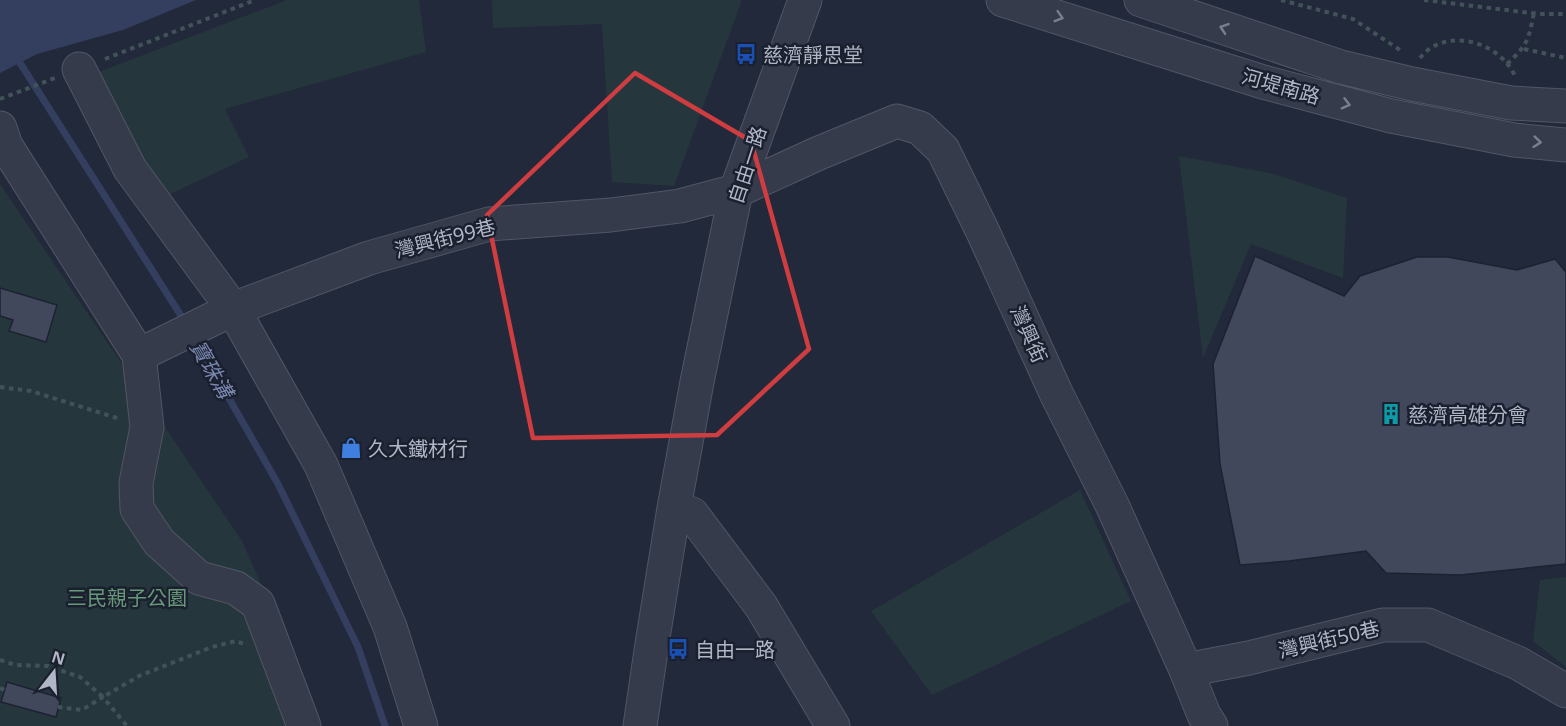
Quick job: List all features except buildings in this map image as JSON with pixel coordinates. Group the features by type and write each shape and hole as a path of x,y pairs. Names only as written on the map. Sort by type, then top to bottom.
{"street":[{"name":"自由一路","path":"640,726 674,508 699,370 736,190 805,0"},
{"name":"河堤南路","path":"1003,0 1251,78 1391,116 1514,140 1566,146"},
{"name":"河堤南路","path":"1141,0 1341,67 1414,74 1447,91 1511,103 1566,106"},
{"path":"1251,78 1263,41"},
{"path":"79,69 130,169 233,309 321,465 390,627 421,726"},
{"path":"1440,126 1447,91"},
{"name":"灣興街","path":"736,190 897,121 920,128 943,150 1056,393 1113,507 1204,715 1211,726"},
{"path":"0,128 6,146 139,355 147,427 136,483 137,509 159,542 199,578 236,588 258,604 304,726"},
{"name":"灣興街99巷","path":"139,355 233,309 369,258 489,224 611,215 680,206 736,190"},
{"path":"674,508 692,514 761,606 833,726"},
{"name":"灣興街50巷","path":"1186,670 1249,658 1383,625 1428,625 1518,663 1566,691"}],"path":[{"path":"0,99 255,0"},
{"path":"1281,0 1353,20 1408,54 1414,74"},
{"path":"1424,0 1534,14 1566,14"},
{"path":"1507,64 1524,49 1534,14"},
{"path":"1414,74 1425,51 1437,44 1452,40 1477,43 1502,58 1513,71 1519,83 1524,104"},
{"path":"1524,49 1566,58"},
{"path":"0,387 31,392 147,427"},
{"path":"58,707 82,710 139,676 212,647 236,641 246,645"},
{"path":"0,660 15,665 48,666 80,677 103,697 127,726"}],"highlighted area":[{"path":"635,73 751,141 809,349 717,435 533,438 487,215"}],"green space":[{"path":"287,0 419,0 426,52 225,109 249,157 162,198 91,75"},
{"path":"492,0 742,0 674,186 612,182 602,24 493,28"},
{"path":"1179,156 1274,174 1347,198 1343,278 1251,244 1203,358"},
{"name":"三民親子公園","path":"0,184 242,541 279,624 317,726 0,726"},
{"path":"1080,490 1131,601 932,695 871,611"},
{"path":"1566,577 1566,667 1533,641 1540,580"}],"water":[{"path":"0,0 196,0 123,30 37,54 0,73"}],"waterway":[{"name":"寶珠溝","path":"15,55 185,322"},
{"name":"寶珠溝","path":"195,339 278,484 358,647 385,726"}],"place":[{"name":"慈濟靜思堂","path":"746,54"},
{"name":"慈濟高雄分會","path":"1391,414"},
{"name":"久大鐵材行","path":"351,448"},
{"name":"自由一路","path":"678,649"}]}
